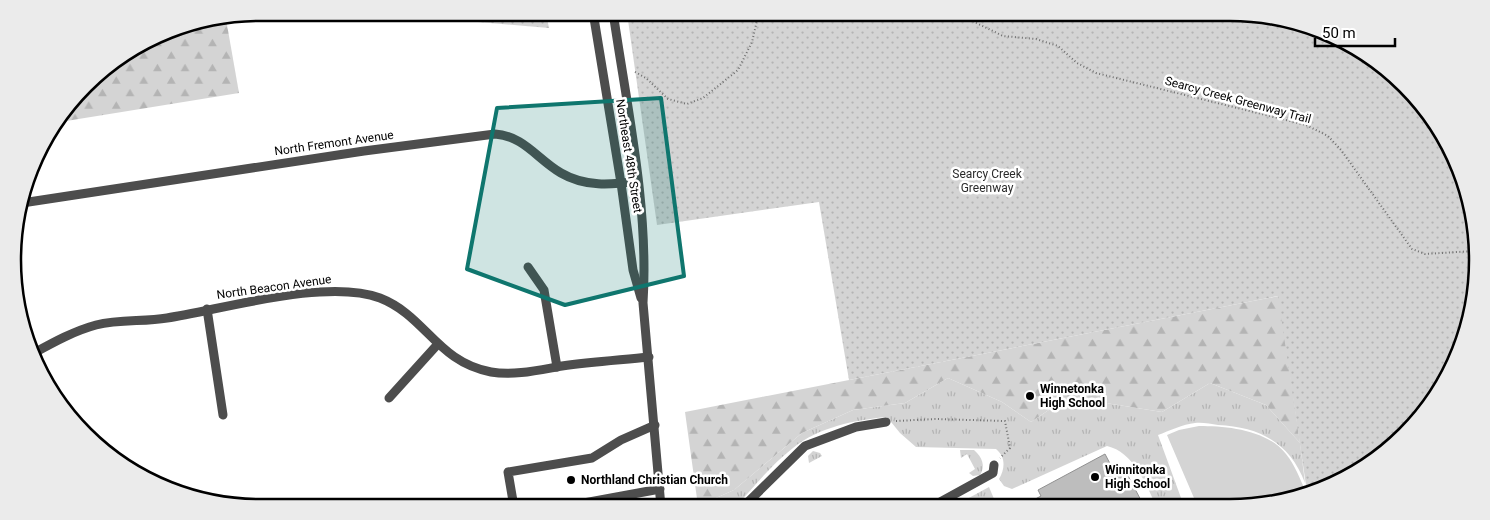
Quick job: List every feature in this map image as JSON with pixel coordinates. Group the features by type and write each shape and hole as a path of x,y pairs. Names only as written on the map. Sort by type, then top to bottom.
{"street":[{"name":"Northeast 48th Street","path":"595,21 622,184 633,270 643,303"},
{"name":"Northeast 48th Street","path":"614,21 637,181 645,270 643,303 661,499"},
{"name":"North Fremont Avenue","path":"28,202 364,151 495,134 509,136 522,142 548,164 573,179 601,185 637,181"},
{"path":"528,266 544,290 557,367"},
{"name":"North Beacon Avenue","path":"39,351 69,335 112,322 166,318 206,309 314,292 361,292 381,299 406,313 449,355 488,372 518,372 649,356"},
{"path":"206,309 223,415"},
{"path":"389,398 437,345"},
{"path":"751,499 805,446 856,427 886,422"},
{"path":"513,499 508,472 592,458 621,440 654,425"},
{"path":"946,499 993,473 994,465"},
{"path":"608,499 660,490"}],"path":[{"path":"635,72 646,78 668,99 687,104 702,98 738,70 752,42 757,21"},
{"name":"Searcy Creek Greenway Trail","path":"972,21 1003,36 1036,39 1058,46 1077,63 1096,73 1306,125 1328,136 1341,150 1412,250 1425,254 1468,251"},
{"path":"886,422 935,419 1005,421 1010,448 994,465"}],"highlighted area":[{"path":"661,98 684,276 565,305 467,269 497,108"}],"green space":[{"path":"467,21 548,21 549,28"},
{"name":"Searcy Creek Greenway","path":"628,21 1230,21 1277,26 1321,39 1363,61 1399,91 1429,127 1451,169 1464,213 1469,260 1467,291 1461,322 1451,351 1429,393 1399,429 1363,459 1336,474 1306,486 1278,296 849,380 819,202 657,225"},
{"path":"227,23 239,93 66,121 91,91 127,61 169,39 198,29"},
{"path":"1279,296 1300,443 1266,405 1210,383 1162,412 1068,397 1031,422 1002,402 948,378 905,403 853,410 802,433 734,490 714,499 697,499 685,412"},
{"path":"948,378 1002,402 1031,422 1068,397 1162,412 1210,383 1266,405 1300,443 1305,483 1291,457 1272,440 1247,429 1198,423 1181,426 1158,435 1181,499 1153,499 1138,470 1124,455 1116,449 1107,446 1012,489 1004,486 999,479 1004,463 1002,456 996,449 916,447 900,433 887,417 862,420 814,435 793,448 778,461 742,499 714,499 734,490 802,433 853,410 905,403"},
{"path":"1199,426 1222,427 1258,435 1278,446 1286,454 1304,487 1261,497 1194,499 1167,435 1179,430"},
{"path":"960,450 974,450 979,456 983,465 980,475 973,476 969,473 975,469 967,454 961,458"},
{"path":"813,451 820,453 822,456 809,463 808,456"},
{"path":"989,487 994,499 967,499"}],"building":[{"name":"Winnitonka High School","path":"1105,454 1116,475 1125,470 1140,499 1035,499 1041,496 1038,490"}],"place":[{"name":"Winnetonka High School","path":"1030,396"},
{"name":"Winnitonka High School","path":"1095,477"},
{"name":"Northland Christian Church","path":"571,480"}]}
